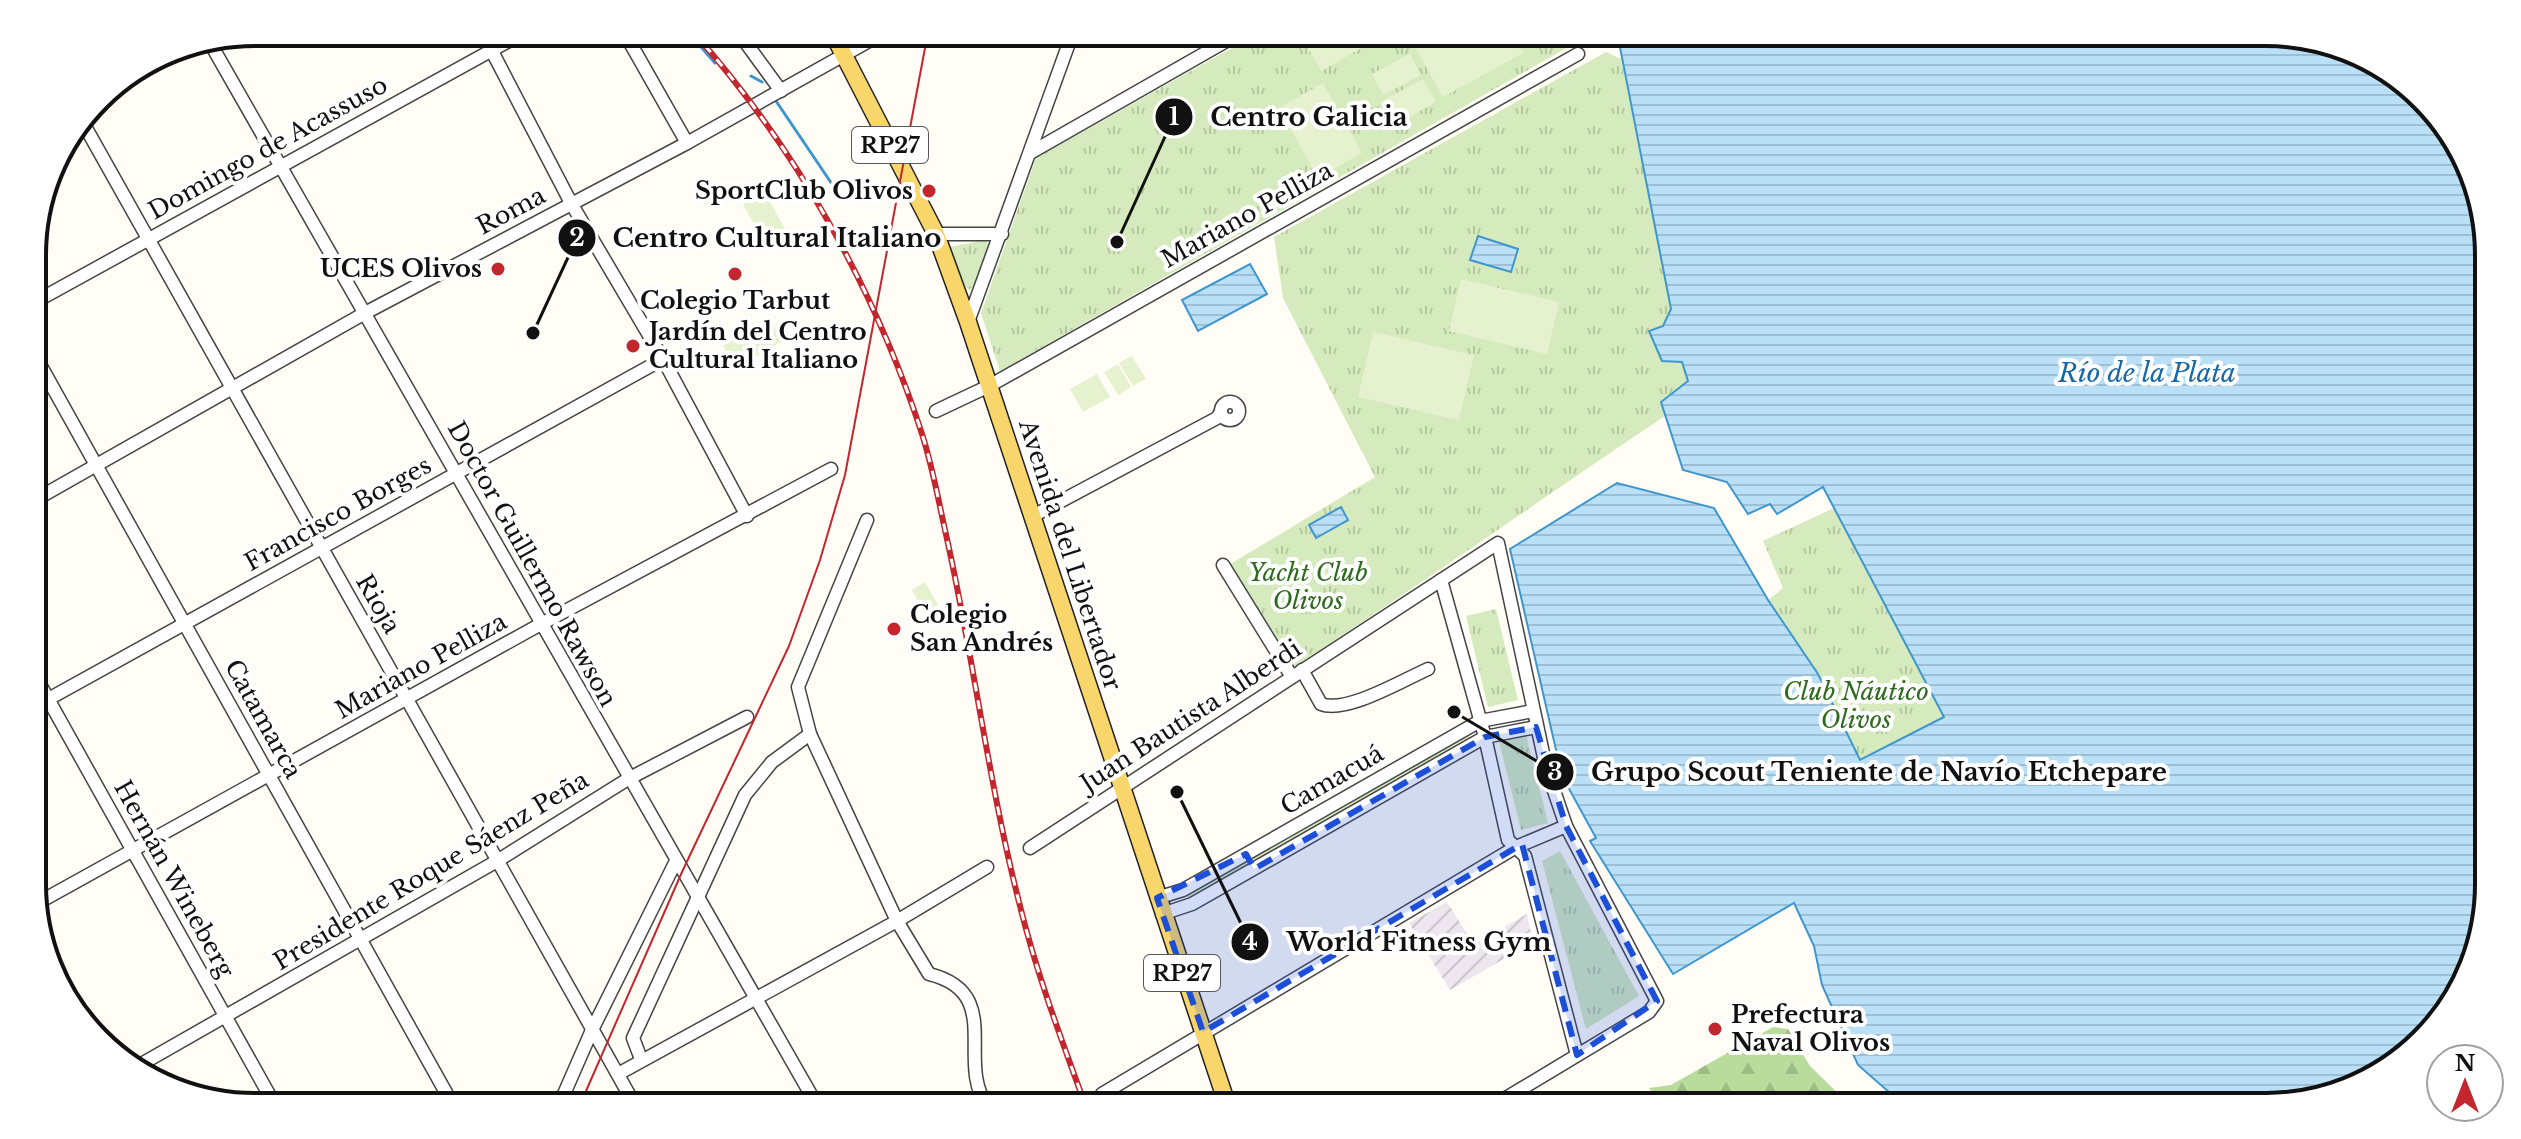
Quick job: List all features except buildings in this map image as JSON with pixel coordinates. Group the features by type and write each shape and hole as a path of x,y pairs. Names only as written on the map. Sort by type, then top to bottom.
{"main road":[{"name":"Avenida del Libertador","path":"839,46 936,234 1033,516 1120,788 1223,1093"}],"street":[{"path":"490,46 571,203 663,359 747,516"},
{"name":"Domingo de Acassuso","path":"46,296 499,46"},
{"path":"632,46 687,143"},
{"path":"748,46 781,91"},
{"name":"Roma","path":"46,494 365,313 687,143 860,46"},
{"path":"968,322 1068,46"},
{"path":"1030,153 1217,46"},
{"name":"Doctor Guillermo Rawson","path":"214,50 675,863 699,899 810,1093"},
{"name":"Mariano Pelliza","path":"936,411 989,386 1578,54"},
{"name":"Rioja","path":"87,130 628,1093"},
{"path":"936,234 1002,234"},
{"name":"Francisco Borges","path":"48,699 663,359"},
{"name":"Catamarca","path":"46,375 446,1093"},
{"path":"1033,516 1222,416"},
{"name":"Mariano Pelliza","path":"47,898 541,624 831,469"},
{"path":"867,520 798,687 810,734 897,921 929,974 951,980 976,1011 977,1093"},
{"name":"Juan Bautista Alberdi","path":"1030,848 1498,543 1533,711"},
{"path":"1223,565 1321,704 1328,707 1357,701 1428,669"},
{"path":"1441,580 1485,737 1508,840 1525,856 1577,1055"},
{"name":"Hernán Wineberg","path":"46,695 268,1093"},
{"path":"1514,1093 1649,1012 1657,1001 1566,826 1533,711"},
{"name":"Camacuá","path":"1159,906 1480,721 1533,711"},
{"name":"Presidente Roque Sáenz Peña","path":"146,1062 497,861 628,779 747,717"},
{"name":"Camacuá","path":"1159,906 1192,904 1485,737 1536,727"},
{"path":"641,1059 633,1038 745,795 772,762 810,734"},
{"path":"1388,774 1395,788"},
{"path":"1104,1093 1516,847 1566,826"},
{"path":"1246,854 1254,869"},
{"path":"564,1093 592,1030 675,863"},
{"path":"618,1074 897,921 987,867"}],"highlighted area":[{"path":"1536,727 1566,826 1657,1001 1577,1055 1522,844 1203,1032 1157,898 1246,854 1254,869 1485,737"}],"shaded area":[{"path":"1447,902 1474,945 1527,914 1533,942 1450,990 1409,923"}],"green space":[{"path":"1235,46 1570,46 1000,371 981,313 1036,158"},
{"path":"1307,46 1365,46 1321,71"},
{"path":"1519,46 1523,53 1443,97 1415,47"},
{"name":"Yacht Club Olivos","path":"1606,52 1621,59 1671,309 1663,326 1649,332 1682,362 1689,381 1661,402 1665,416 1285,673 1222,569 1375,477 1283,298 1274,237"},
{"path":"1410,54 1421,75 1383,95 1372,74"},
{"path":"1423,79 1436,102 1393,126 1380,102"},
{"path":"1323,83 1362,153 1318,178 1279,108"},
{"path":"765,192 789,236 767,248 743,204"},
{"path":"986,240 988,244 975,286 969,290 962,283 949,247"},
{"path":"1461,279 1559,302 1547,354 1449,331"},
{"path":"770,319 782,341 736,368 723,346"},
{"path":"1373,332 1474,355 1459,420 1358,397"},
{"path":"1132,356 1146,379 1133,386 1119,363"},
{"path":"1118,364 1131,387 1118,395 1104,372"},
{"path":"1097,374 1110,397 1083,412 1070,389"},
{"name":"Club Náutico Olivos","path":"1834,508 1944,717 1747,843 1804,654 1768,600 1783,588 1763,541"},
{"path":"925,582 938,605 925,613 912,590"},
{"path":"1496,609 1518,700 1488,707 1466,616"},
{"path":"1468,732 1471,740 1190,901 1185,892"},
{"path":"1526,735 1548,823 1521,830 1499,741"},
{"path":"1560,851 1639,996 1586,1029 1542,861"},
{"path":"1773,1027 1788,1029 1810,1066 1838,1093 1652,1093 1649,1088 1671,1085"}],"water":[{"name":"Río de la Plata","path":"1620,46 2279,46 2346,62 2393,89 2414,107 2432,128 2459,175 2473,228 2475,884 2471,924 2459,964 2432,1011 2414,1032 2382,1058 2358,1071 2333,1082 2279,1093 1890,1093 1858,1065 1822,985 1814,946 1794,903 1673,974 1590,841 1596,838 1562,776 1510,549 1617,483 1714,508 1768,600 1818,674 1860,760 1944,717 1823,487 1777,514 1770,504 1748,514 1727,482 1683,470 1661,402 1688,381 1682,362 1662,361 1649,331 1663,326 1671,309"},
{"path":"1478,236 1518,249 1511,272 1470,260"},
{"path":"1250,264 1267,294 1198,331 1182,300"},
{"path":"1341,507 1348,520 1316,538 1309,525"}],"waterway":[{"path":"700,46 715,63"},
{"path":"751,76 762,82"},
{"path":"776,101 836,190"}],"tram line":[{"path":"585,1093 682,872 789,646 820,560 845,475 925,46"}],"railway":[{"path":"705,46 765,123 828,221 856,273 903,380 936,486 999,815 1020,906 1042,983 1081,1093"}],"place":[{"name":"SportClub Olivos","path":"929,191"},
{"name":"Centro Galicia","path":"1117,242"},
{"name":"UCES Olivos","path":"498,269"},
{"name":"Colegio Tarbut","path":"735,274"},
{"name":"Centro Cultural Italiano","path":"533,333"},
{"name":"Jardín del Centro Cultural Italiano","path":"633,346"},
{"name":"Colegio San Andrés","path":"894,629"},
{"name":"Grupo Scout Teniente de Navío Etchepare","path":"1454,712"},
{"name":"World Fitness Gym","path":"1177,792"},
{"name":"Prefectura Naval Olivos","path":"1715,1029"}]}
